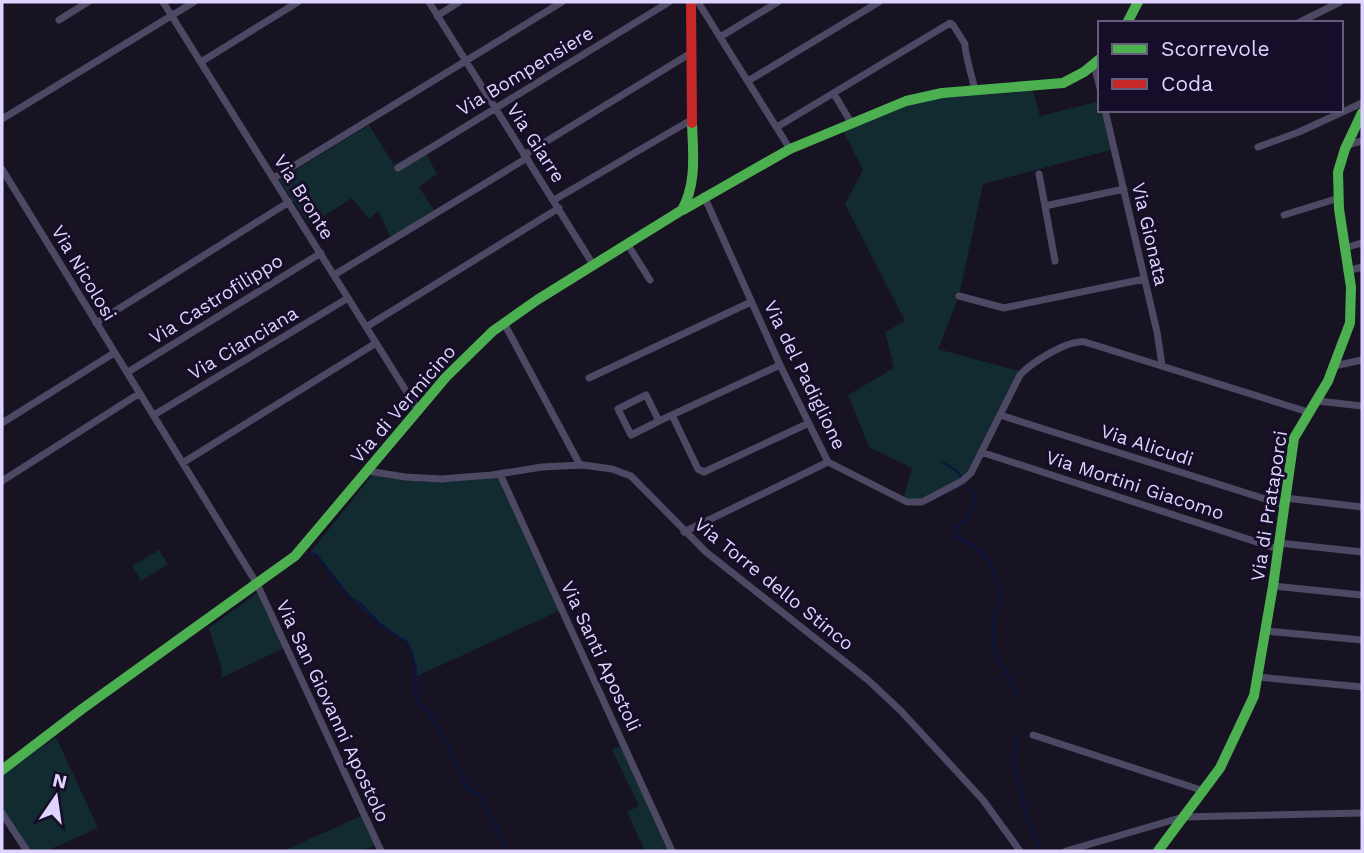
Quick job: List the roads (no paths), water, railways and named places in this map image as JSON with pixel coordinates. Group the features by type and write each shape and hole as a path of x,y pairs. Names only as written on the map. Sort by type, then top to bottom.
{"street":[{"path":"59,20 88,2"},
{"name":"Via Bronte","path":"163,2 418,410"},
{"path":"2,118 194,2"},
{"path":"201,62 298,2"},
{"name":"Via Giarre","path":"429,2 594,266"},
{"path":"437,16 458,2"},
{"path":"274,178 562,2"},
{"name":"Via Bompensiere","path":"398,168 668,2"},
{"name":"Via di Vermicino","path":"2,771 82,709 298,554 462,360 504,323 680,212 690,194 693,177 691,2"},
{"path":"698,2 790,149"},
{"path":"720,37 778,2"},
{"path":"748,81 879,2"},
{"path":"1128,21 1138,2"},
{"path":"1302,21 1340,2"},
{"path":"777,127 950,23 965,44 975,90"},
{"path":"334,275 691,53"},
{"path":"680,212 790,149 918,97 1063,83 1097,62"},
{"path":"834,94 852,124"},
{"path":"1343,112 1362,103"},
{"name":"Via Gionata","path":"1105,112 1157,332 1162,365"},
{"path":"1258,147 1342,112"},
{"name":"Via di Prataporci","path":"1158,851 1220,768 1243,723 1258,677 1294,438 1299,425 1318,401 1350,321 1338,170 1362,113"},
{"path":"554,200 691,120"},
{"path":"1347,145 1362,141"},
{"name":"Via Nicolosi","path":"2,169 257,584"},
{"path":"1039,174 1055,261"},
{"path":"693,177 704,196"},
{"path":"1045,206 1124,189"},
{"path":"690,194 699,192 704,196"},
{"name":"Via del Padiglione","path":"704,196 780,365 828,462 907,502 918,503 967,477 1025,370 1074,341 1082,341 1162,365 1308,412"},
{"path":"1284,215 1339,198"},
{"path":"96,323 289,202"},
{"path":"366,327 559,208"},
{"path":"1344,248 1362,243"},
{"path":"628,246 650,280"},
{"name":"Via Castrofilippo","path":"128,372 321,253"},
{"path":"1347,271 1362,267"},
{"path":"959,296 1004,308 1144,279"},
{"name":"Via Cianciana","path":"154,415 348,298"},
{"path":"590,378 751,302"},
{"path":"504,323 580,465"},
{"path":"184,462 376,343"},
{"path":"2,423 114,353"},
{"path":"1333,366 1362,360"},
{"path":"659,421 646,395 618,409 631,435 780,365"},
{"path":"2,481 140,393"},
{"path":"1318,401 1360,405"},
{"path":"672,415 698,469 704,472 809,423"},
{"name":"Via Alicudi","path":"1000,415 1285,502 1362,507"},
{"name":"Via Mortini Giacomo","path":"981,452 1279,546 1362,552"},
{"path":"684,532 828,462"},
{"name":"Via Torre dello Stinco","path":"368,471 429,479 580,465 612,469 634,477 684,532 755,592 868,680 899,709 983,800 1020,851"},
{"name":"Via Santi Apostoli","path":"500,474 673,851"},
{"name":"Via San Giovanni Apostolo","path":"257,584 381,851"},
{"path":"1273,586 1362,595"},
{"path":"1266,631 1362,640"},
{"path":"1258,677 1362,687"},
{"path":"1033,735 1204,791"},
{"path":"2,813 27,851"},
{"path":"1066,851 1183,817 1362,813"}],"waterway":[{"path":"942,462 957,471 961,477"},
{"path":"965,483 974,496 969,513 957,527 957,537 984,556 995,573 999,594 993,644 1018,698"},
{"path":"310,553 317,555 350,598 361,604 380,624 408,643 416,667 416,700 425,707 440,729 468,789 479,795 509,851"},
{"path":"1017,734 1013,760 1028,821 1041,851"}]}
